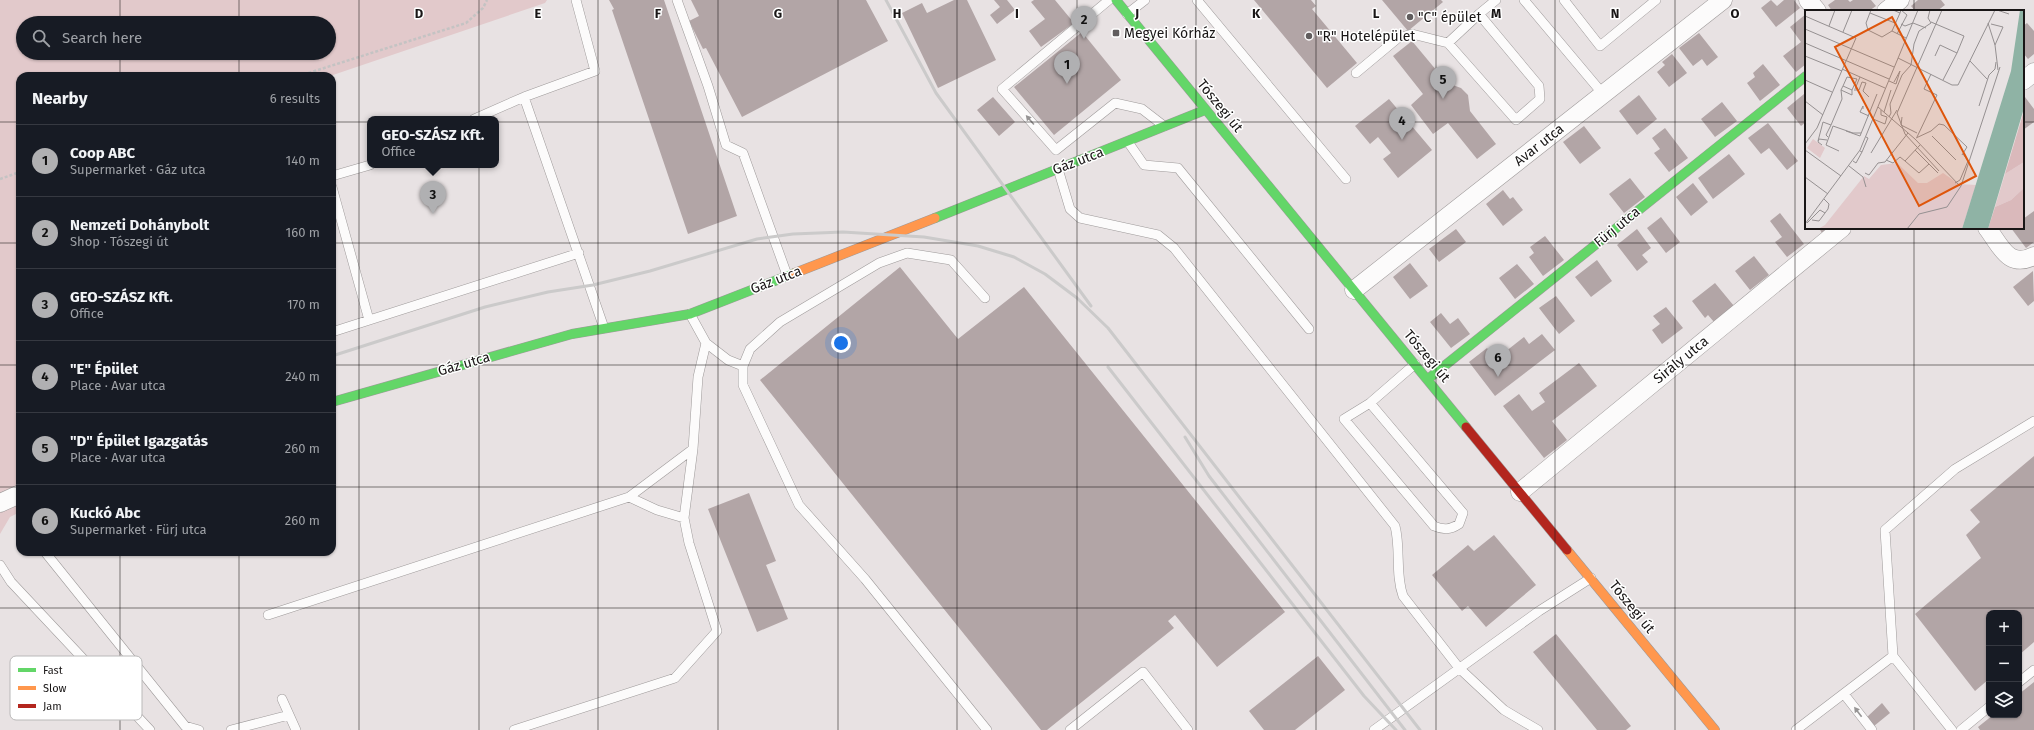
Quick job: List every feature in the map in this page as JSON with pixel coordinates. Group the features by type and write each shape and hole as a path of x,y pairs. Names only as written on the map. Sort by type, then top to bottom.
{"street":[{"name":"Tószegi út","path":"1116,0 1205,110 1428,378 1715,730"},
{"name":"Avar utca","path":"1354,290 1723,0"},
{"path":"1808,0 1816,10"},
{"path":"1887,10 1900,0"},
{"path":"2024,80 2034,72"},
{"name":"Fürj utca","path":"1428,378 1805,77"},
{"name":"Gáz utca","path":"336,401 572,334 690,314 1128,142 1205,110"},
{"name":"Sirály utca","path":"1520,492 1841,229"},
{"path":"1988,229 2009,256 2014,260 2025,260 2034,256"},
{"path":"0,503 16,496"}],"lane":[{"path":"481,116 524,97 595,71 576,0"},
{"path":"677,0 708,86 726,145 743,153 787,276"},
{"path":"1109,0 1002,88 1056,150 1115,103 1142,109 1165,126"},
{"path":"1127,14 1145,0"},
{"path":"1197,0 1346,179"},
{"path":"1448,43 1496,0"},
{"path":"1524,0 1603,94"},
{"path":"1564,0 1600,46 1656,0"},
{"path":"1356,73 1398,38 1412,34 1448,43 1516,120 1540,99 1539,86 1479,14"},
{"path":"524,97 604,328"},
{"path":"1128,142 1144,165 1178,168 1309,329"},
{"path":"336,175 367,166"},
{"path":"1057,169 1070,209 1080,218 1158,235 1174,248 1395,526 1399,541 1400,586 1404,596 1459,668 1504,710 1538,730"},
{"path":"336,201 369,320"},
{"path":"336,331 579,253"},
{"path":"985,298 951,260 907,253 879,263 780,322 750,348 743,366 743,385 799,506 865,579 987,730"},
{"path":"690,314 706,343 728,360 743,366"},
{"path":"514,730 676,678 716,631 684,518 693,449 698,377 706,343"},
{"path":"1370,403 1464,513 1459,524 1447,529 1441,529 1434,526 1344,419 1370,403 1416,364"},
{"path":"1952,730 1893,656 1885,530 1955,469 2034,421"},
{"path":"268,615 628,497 693,449"},
{"path":"628,497 657,510 684,518"},
{"path":"48,556 129,656"},
{"path":"0,565 12,582 81,656"},
{"path":"1374,730 1459,668 1539,612 1591,578"},
{"path":"1796,730 1893,656"},
{"path":"2022,680 2034,670"},
{"path":"1070,730 1143,672 1188,730"},
{"path":"142,673 185,726 199,730"},
{"path":"1844,694 1872,730"},
{"path":"282,699 296,730"},
{"path":"1961,730 1986,709"},
{"path":"231,730 289,715"},
{"path":"141,720 150,730"}],"path":[{"path":"312,72 466,23 483,8 487,0"},
{"path":"0,179 16,173"}],"shaded area":[{"path":"0,0 547,0 545,3 336,74 336,72 16,72 16,514 10,517 0,534"}],"building":[{"path":"609,0 664,0 737,216 688,234 612,10 614,9"},
{"path":"691,0 866,0 888,41 742,117 706,48 703,49 689,21 699,16"},
{"path":"954,0 967,0 996,60 938,88 902,13 922,3 927,13"},
{"path":"994,0 1007,0 1015,10 997,24 990,15 1000,7"},
{"path":"1034,0 1055,0 1074,23 1041,47 1029,31 1045,19 1031,2"},
{"name":"\"R\" Hotelépület","path":"1254,0 1311,0 1316,6 1312,9 1357,63 1327,88"},
{"name":"\"C\" épület","path":"1382,0 1441,0 1443,2 1408,31"},
{"path":"1771,0 1777,6 1784,0 1794,0 1800,8 1776,27 1761,8"},
{"path":"1835,0 1848,0 1850,2 1853,0 1871,0 1876,6 1870,10 1831,10 1828,5"},
{"path":"1918,0 1941,0 1945,5 1938,10 1914,10 1911,6"},
{"path":"1805,15 1805,65 1796,72 1783,56 1801,42 1790,27"},
{"path":"2027,23 2034,31 2034,54 2028,59 2024,54 2024,25"},
{"path":"1082,32 1121,80 1054,135 1014,87"},
{"path":"1699,33 1718,57 1707,66 1702,59 1693,66 1679,48"},
{"path":"1412,41 1447,83 1461,88 1468,95 1470,111 1496,144 1477,159 1448,123 1433,134 1411,105 1423,94 1393,56"},
{"path":"1672,54 1687,73 1669,87 1657,72 1665,65 1662,62"},
{"path":"1763,64 1780,85 1760,101 1747,83 1755,77 1753,73"},
{"path":"1804,94 1805,123 1801,126 1787,108"},
{"path":"1639,95 1657,119 1637,135 1619,111"},
{"path":"993,97 1015,122 999,136 977,110"},
{"path":"2024,98 2034,109 2034,122 2024,129"},
{"path":"1389,99 1432,150 1398,178 1383,159 1391,153 1378,137 1370,144 1355,126"},
{"path":"1722,102 1737,121 1715,137 1701,119"},
{"path":"1768,123 1798,161 1787,170 1769,148 1761,154 1748,138"},
{"path":"1584,126 1601,148 1580,164 1563,142"},
{"path":"1665,128 1688,158 1669,172 1654,153 1660,149 1652,138"},
{"path":"1729,154 1745,174 1713,199 1698,178"},
{"path":"1630,178 1645,197 1624,213 1609,194"},
{"path":"1693,183 1708,202 1691,216 1676,197"},
{"path":"1503,190 1510,199 1513,197 1523,210 1503,226 1486,204"},
{"path":"2034,211 2034,242 2026,248 2012,229 2024,229 2024,218"},
{"path":"1780,213 1804,244 1787,257 1775,242 1782,237 1770,221"},
{"path":"1661,217 1680,242 1666,253 1647,228"},
{"path":"1456,229 1466,242 1439,262 1429,249"},
{"path":"1637,229 1651,248 1642,255 1648,262 1637,271 1617,245"},
{"path":"1820,229 1827,229 1822,233"},
{"path":"1545,236 1564,260 1543,276 1529,257 1534,253 1530,247"},
{"path":"1754,256 1769,275 1750,290 1735,271"},
{"path":"1597,260 1612,281 1591,297 1575,277"},
{"path":"1410,263 1428,286 1410,299 1393,277"},
{"path":"1517,264 1534,284 1515,299 1499,278"},
{"path":"900,267 958,339 1024,287 1285,612 1217,667 1175,615 1168,621 1174,628 1047,730 1041,730 760,380"},
{"path":"2033,271 2034,301 2028,306 2013,287"},
{"path":"1715,283 1734,306 1714,322 1708,315 1705,318 1692,301"},
{"path":"1556,296 1575,321 1559,334 1539,308"},
{"path":"1666,307 1683,328 1662,344 1652,330 1660,324 1653,316"},
{"path":"1441,313 1450,324 1458,318 1470,334 1451,348 1430,322"},
{"path":"1542,334 1555,350 1495,396 1469,362 1487,348 1496,359 1524,337 1529,344"},
{"path":"1579,363 1597,386 1552,421 1567,440 1544,458 1503,406 1519,394 1532,411 1545,402 1539,393"},
{"path":"2034,456 2034,642 2022,652 2022,610 1986,610 1986,682 1975,691 1915,614 1981,558 1966,535 1980,522 1970,510"},
{"path":"749,493 776,561 766,565 788,619 757,632 708,509"},
{"path":"1494,535 1536,585 1486,627 1468,606 1462,611 1432,575 1468,545 1474,551"},
{"path":"1556,634 1631,726 1626,730 1597,730 1533,652"},
{"path":"1318,656 1345,690 1295,730 1264,730 1249,711"},
{"path":"2034,682 2034,730 1980,730 1978,727 1989,718 2022,718 2022,692"},
{"path":"1882,703 1890,713 1874,726 1867,717"}],"railway":[{"path":"886,0 936,93 1091,306"},
{"path":"336,355 485,307 548,292 593,285 650,271 757,239 793,234 843,232 924,237 978,246 1014,257 1045,274 1077,298 1108,328 1420,730"},
{"path":"1108,367 1364,696 1396,730"},
{"path":"1185,437 1209,476 1405,730"}],"traffic: fast":[{"path":"1116,0 1466,427"},
{"path":"1428,379 1805,77"},
{"path":"935,218 1205,110"},
{"path":"336,401 572,334 690,314 795,273"}],"traffic: slow":[{"path":"795,273 935,218"},
{"path":"1567,550 1715,730"}],"traffic: jam":[{"path":"1466,427 1567,550"}],"place":[{"name":"\"C\" épület","path":"1410,17"},
{"name":"Megyei Kórház","path":"1116,33"},
{"name":"\"R\" Hotelépület","path":"1309,36"},
{"name":"Nemzeti Dohánybolt","path":"1084,39"},
{"name":"Coop ABC","path":"1067,84"},
{"name":"\"D\" Épület Igazgatás","path":"1443,99"},
{"name":"\"E\" Épület","path":"1402,140"},
{"name":"GEO-SZÁSZ Kft.","path":"433,214"},
{"name":"Kuckó Abc","path":"1498,377"}]}
